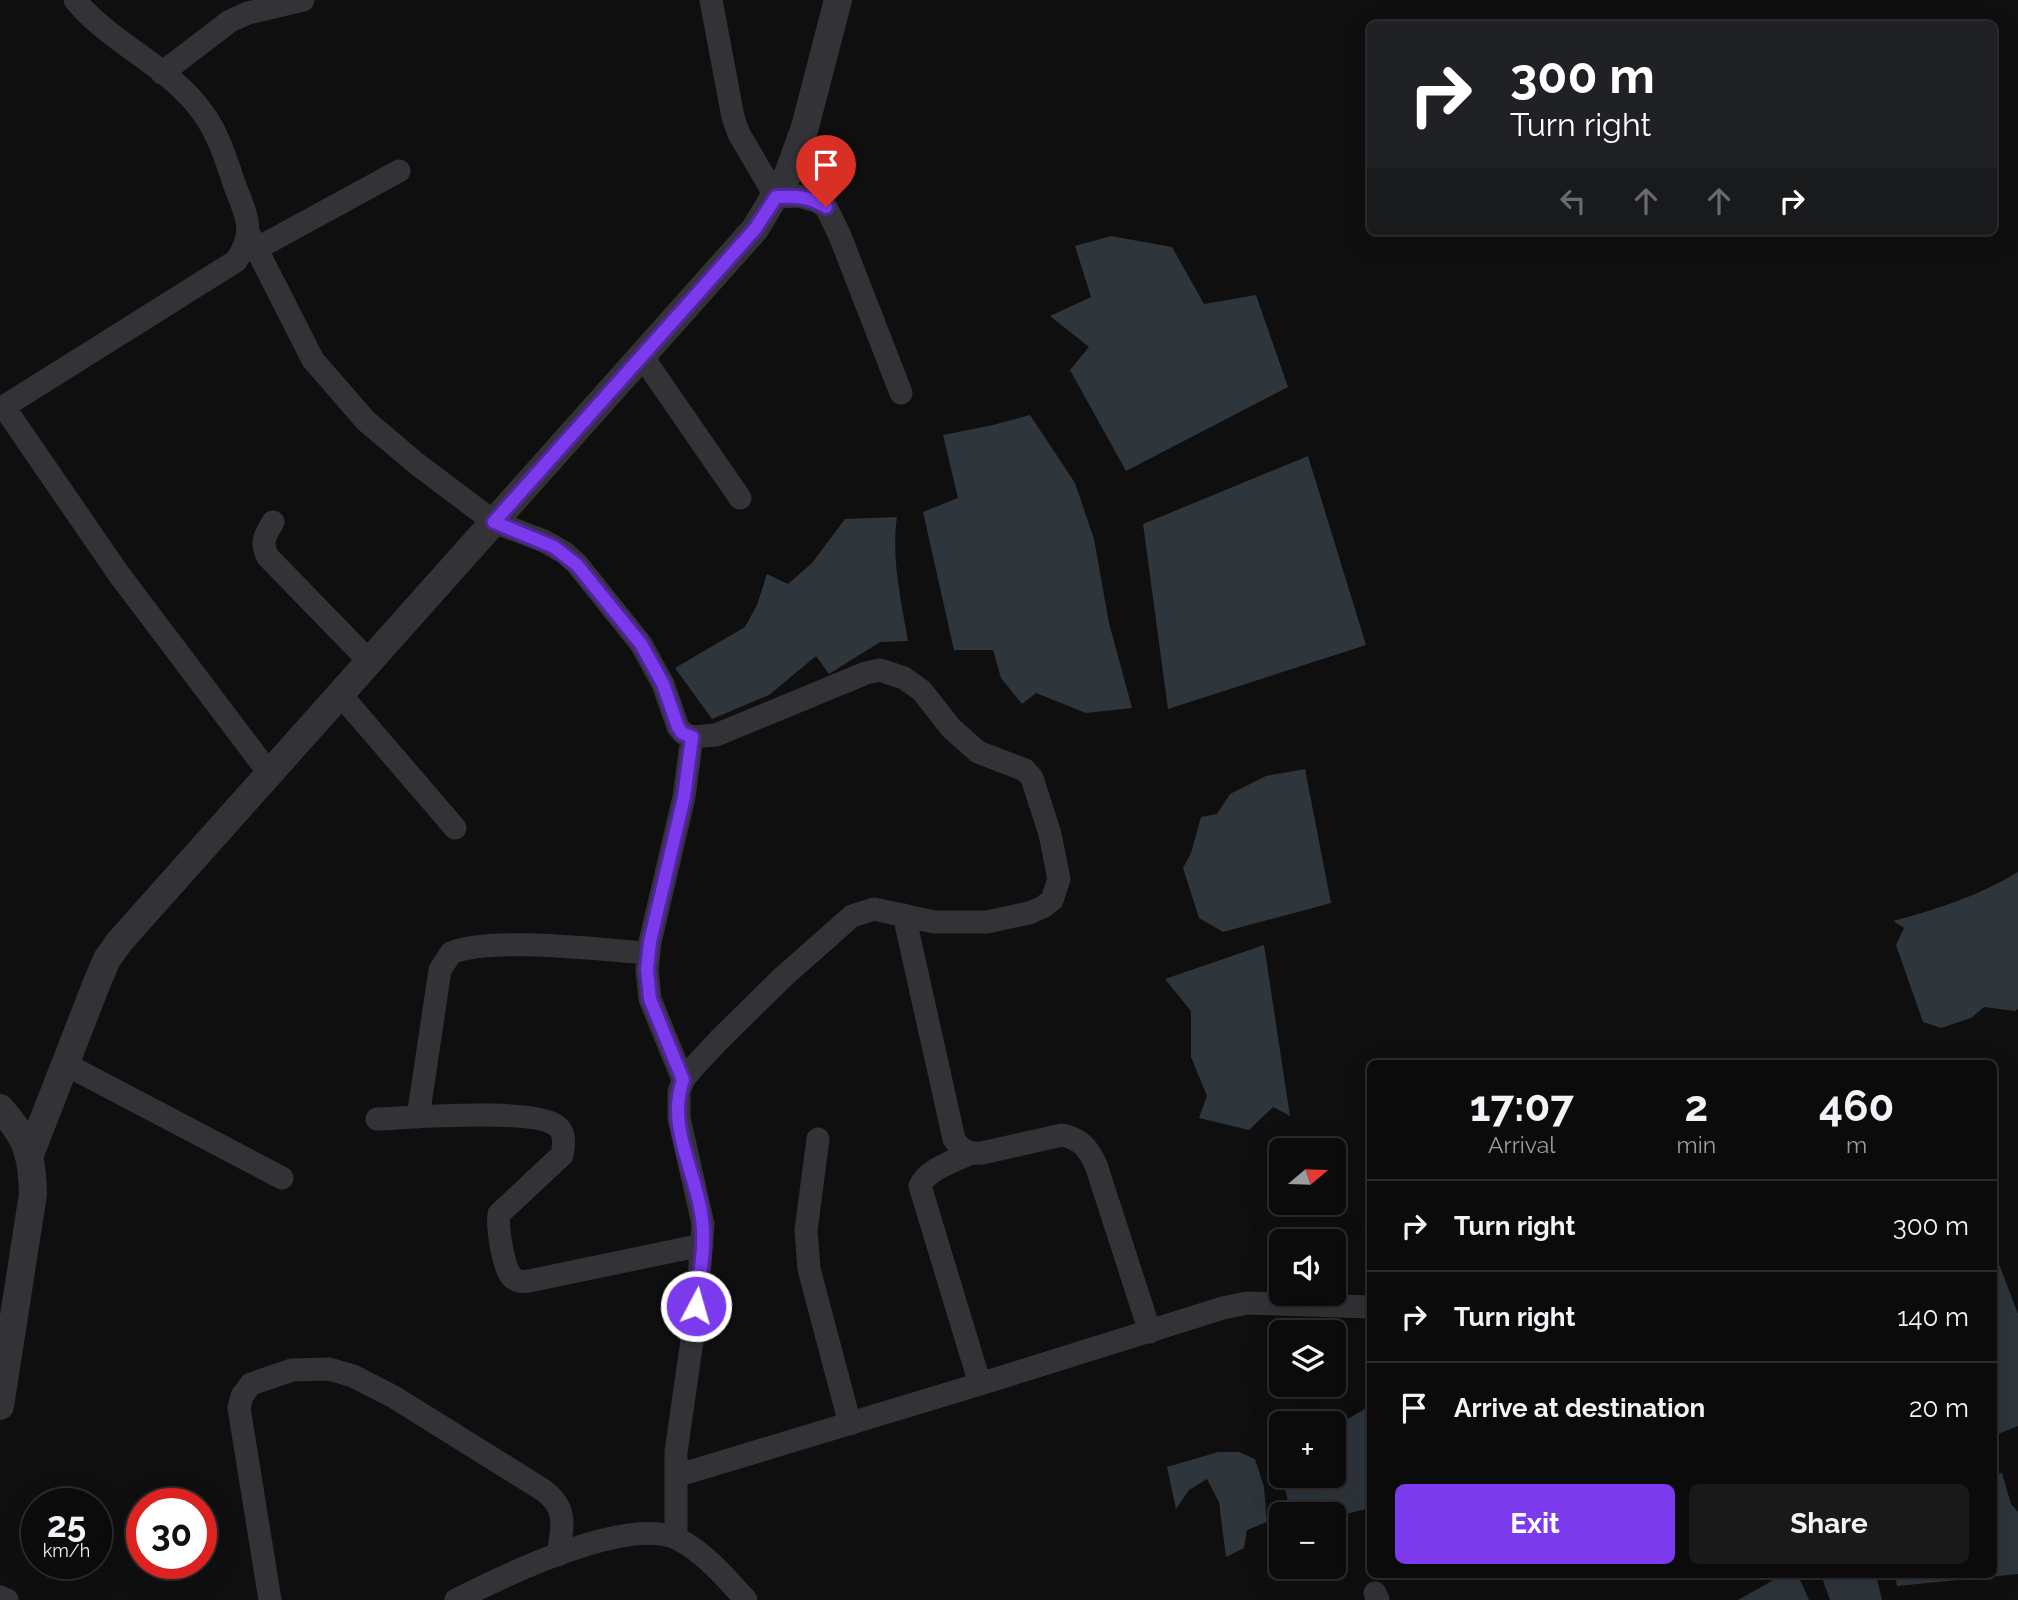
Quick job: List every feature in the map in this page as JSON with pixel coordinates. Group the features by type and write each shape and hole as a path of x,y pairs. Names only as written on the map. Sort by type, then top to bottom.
{"street":[{"path":"75,0 91,18 188,95 208,119 247,218 252,242 313,360 366,421 417,464 494,522 554,547 577,565 641,644 663,684 682,733 692,737 716,735 851,678 880,670 914,683 951,728 978,752 1025,770 1036,788 1059,879 1052,900 1028,913 987,922 951,923 874,909 861,912 841,924 719,1040 683,1080 679,1092 679,1118 703,1224 696,1306 678,1434 676,1538"},
{"path":"162,73 230,21 248,13 303,0"},
{"path":"711,0 733,117 739,134 776,197"},
{"path":"29,1157 96,985 107,959 120,941 755,229 788,174 805,127 838,0"},
{"path":"270,772 117,573 2,408 236,261 252,242 399,171"},
{"path":"776,197 799,195 826,207 840,236 901,393"},
{"path":"642,356 740,498"},
{"path":"273,522 262,546 268,557 369,661"},
{"path":"340,694 455,828"},
{"path":"683,1080 650,999 649,953 684,797 692,737"},
{"path":"904,915 952,1131 960,1148 971,1153 982,1153 1062,1135 1073,1137 1084,1144 1096,1165 1150,1332"},
{"path":"418,1117 440,970 451,953 471,948 528,946 649,953"},
{"path":"65,1064 282,1178"},
{"path":"0,1108 24,1138 33,1194 0,1406"},
{"path":"377,1119 478,1114 547,1122 560,1129 564,1146 562,1155 499,1214 499,1232 507,1267 511,1276 517,1280 529,1281 702,1245"},
{"path":"818,1139 806,1230 810,1269 849,1424"},
{"path":"971,1153 930,1173 920,1186 980,1384"},
{"path":"676,1476 1223,1308 1247,1303 1367,1307"},
{"path":"270,1600 239,1408 242,1396 251,1384 292,1370 329,1370 353,1376 394,1397 544,1490 554,1498 560,1508 562,1523 558,1555"},
{"path":"456,1600 523,1567 595,1543 646,1533 676,1538 707,1560 746,1600"},
{"path":"0,1597 6,1600"}],"shaded area":[{"path":"1111,236 1172,247 1204,304 1256,295 1288,387 1126,471 1070,370 1089,347 1050,316 1091,297 1075,246"},
{"path":"1030,415 1075,483 1094,539 1109,623 1132,708 1086,713 1036,693 1022,704 1001,678 993,650 954,650 923,512 958,498 943,435"},
{"path":"1308,456 1366,645 1168,709 1143,524"},
{"path":"897,517 896,563 908,641 880,642 829,674 816,656 769,695 712,719 675,668 745,627 757,605 767,574 788,584 812,563 845,519"},
{"path":"1305,769 1331,903 1223,932 1199,918 1183,868 1191,853 1201,817 1217,814 1230,794 1266,776"},
{"path":"2018,872 2018,1009 2015,1011 1984,1007 1971,1018 1941,1028 1923,1022 1896,945 1904,928 1893,921 1957,901"},
{"path":"1264,945 1290,1116 1273,1107 1249,1130 1199,1118 1207,1096 1191,1057 1191,1011 1165,979"},
{"path":"1997,1259 2018,1314 2018,1426 1997,1434"},
{"path":"1367,1408 1367,1509 1346,1514 1346,1502 1288,1502 1285,1488 1346,1488 1346,1420"},
{"path":"1218,1452 1239,1452 1255,1459 1264,1487 1267,1522 1247,1530 1244,1548 1226,1557 1219,1502 1207,1479 1189,1490 1176,1509 1167,1467"},
{"path":"2002,1473 2011,1504 2018,1512 2018,1574 1997,1576 1997,1474"},
{"path":"1777,1578 1799,1578 1809,1600 1738,1600"},
{"path":"1822,1578 1877,1578 1882,1600 1830,1600"},
{"path":"1896,1578 1978,1578 1897,1586"}],"route":[{"path":"696,1306 703,1224 679,1118 679,1092 683,1080 650,999 647,970 650,942 684,797 692,737 682,733 678,727 650,657 577,565 565,553 544,541 494,522 755,229 776,197 799,195 826,207"}]}
